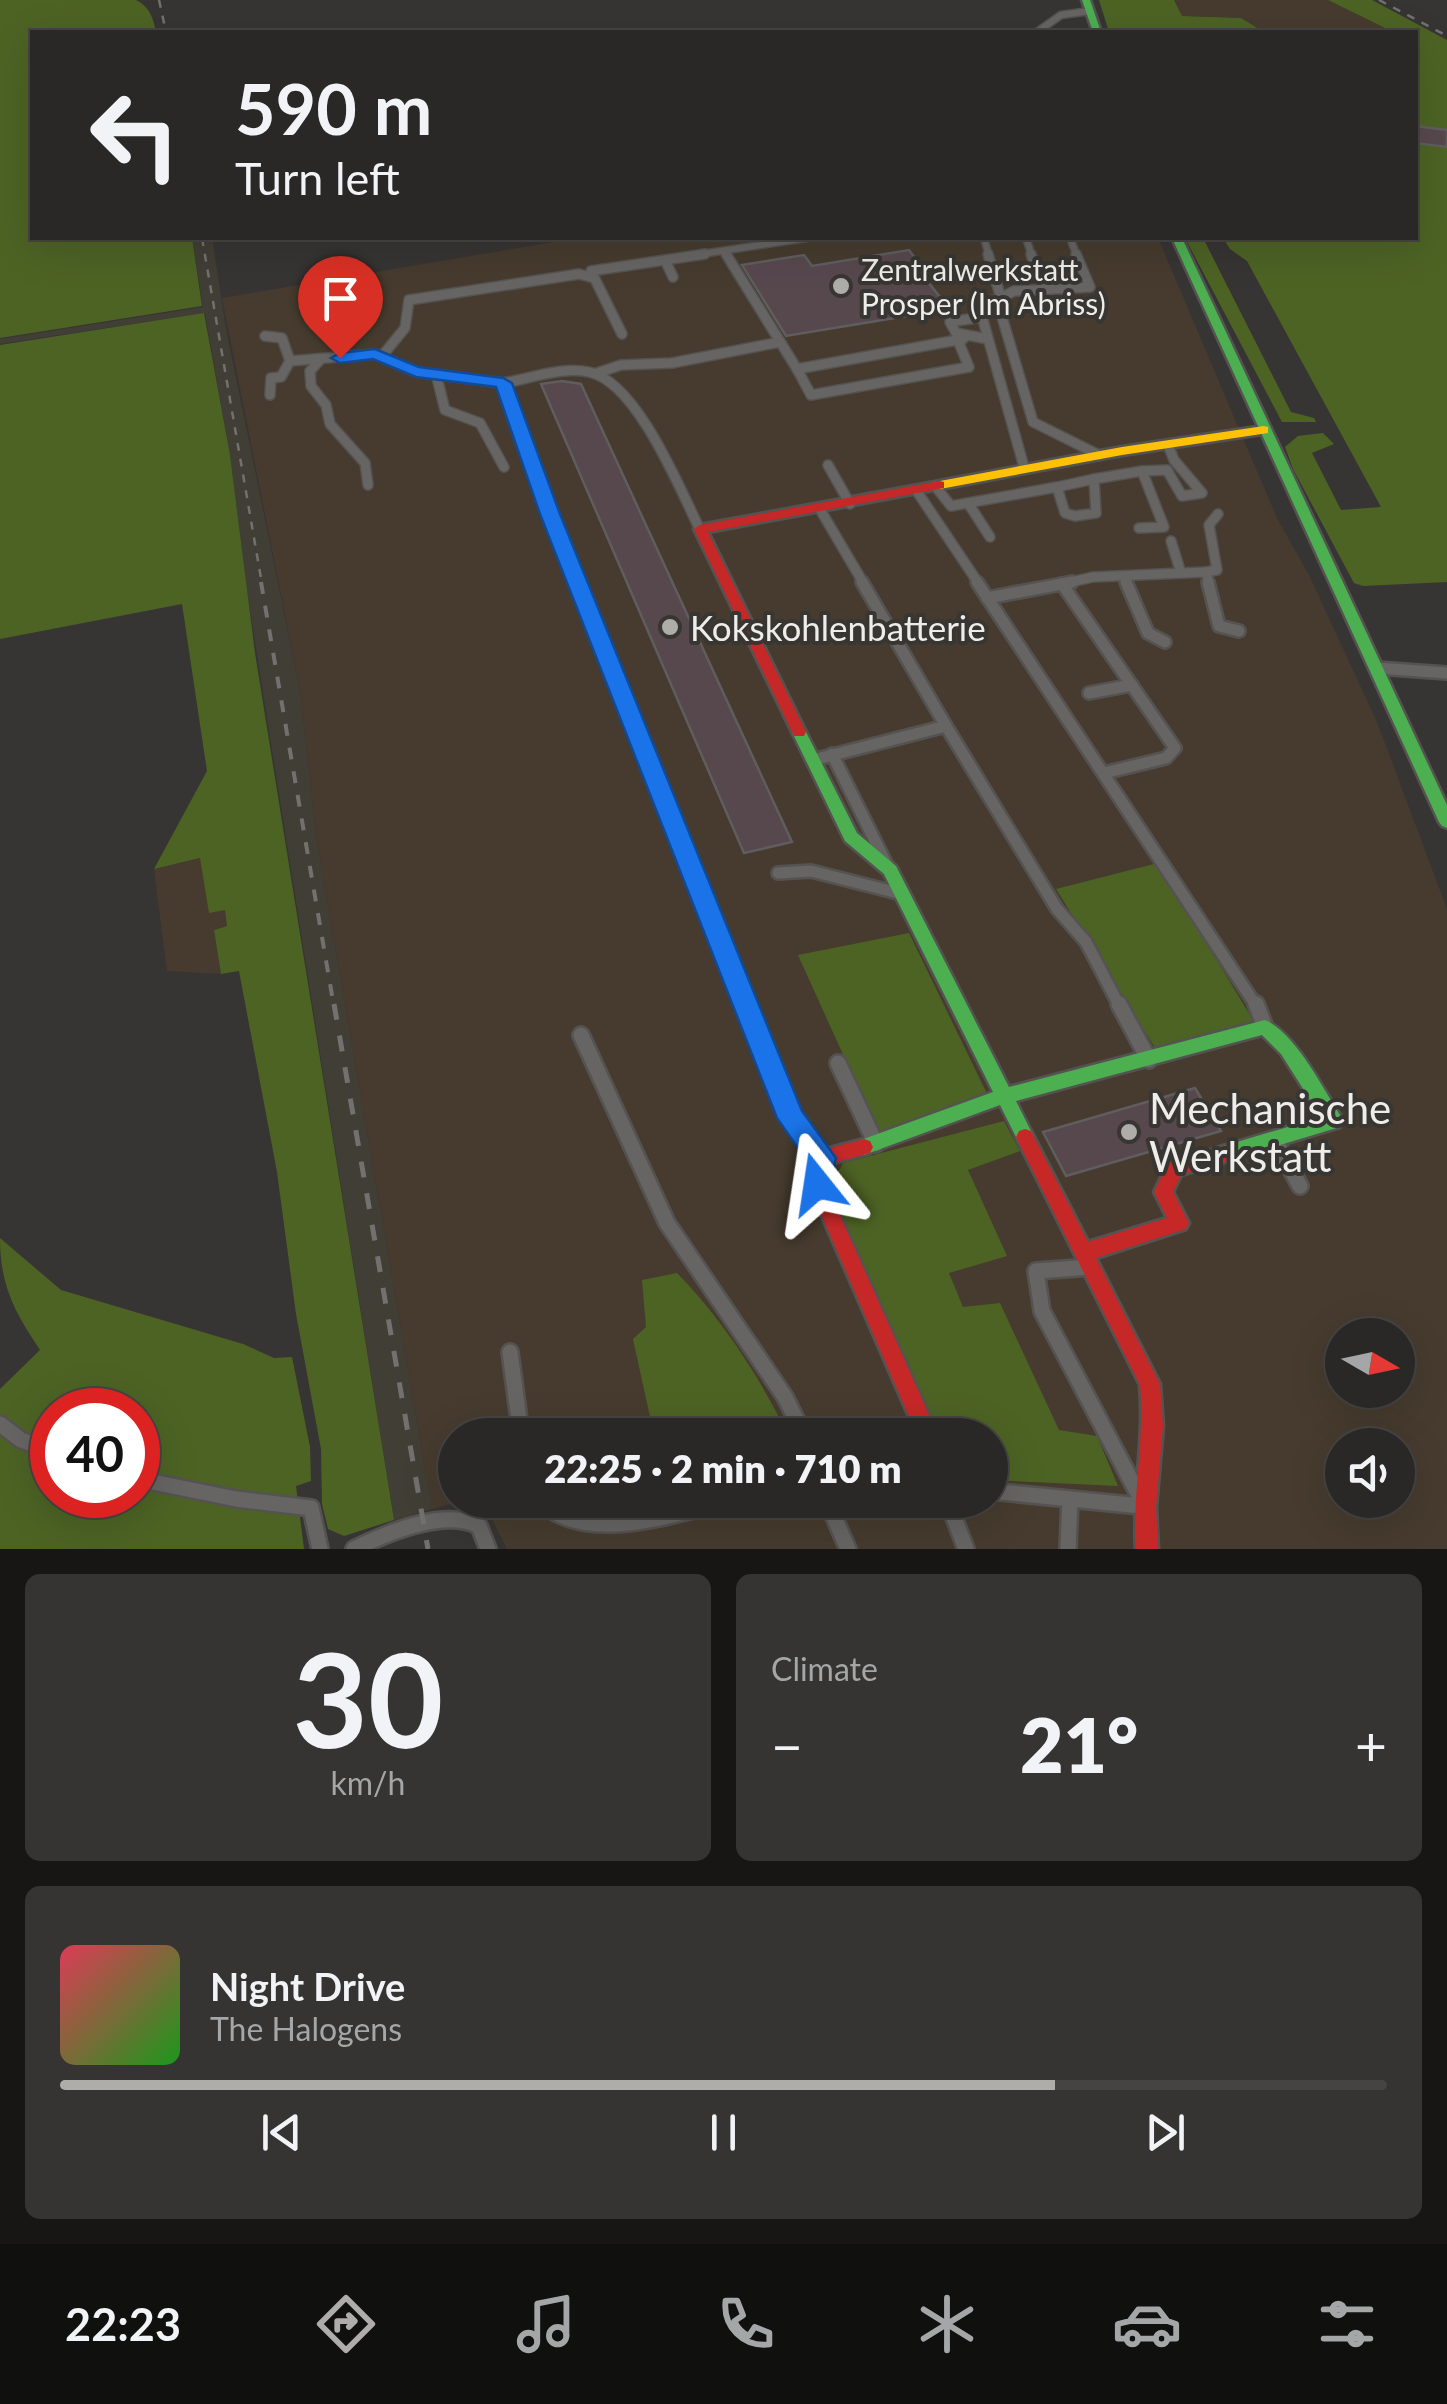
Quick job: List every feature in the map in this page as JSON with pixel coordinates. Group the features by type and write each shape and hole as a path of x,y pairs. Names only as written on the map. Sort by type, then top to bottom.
{"street":[{"path":"1041,30 1062,14 1088,6 1097,30"},
{"path":"622,334 591,271 794,240"},
{"path":"984,240 1033,422 1099,455"},
{"path":"1027,240 1042,289"},
{"path":"1024,466 978,302 1014,292 1090,286 1071,240"},
{"path":"1178,240 1447,822"},
{"path":"724,251 812,395 969,367 959,343 965,337"},
{"path":"665,260 673,277"},
{"path":"382,356 405,328 409,300 578,274 594,278"},
{"path":"965,337 950,322 982,317"},
{"path":"266,336 282,338 290,361 281,377 272,378 270,395"},
{"path":"797,368 965,337 988,339"},
{"path":"597,373 612,365 657,364 780,342"},
{"path":"290,361 382,356 416,372 503,383 588,371 612,380 624,392 704,536 851,837 890,870"},
{"path":"320,360 310,371 311,386 326,405 330,424 365,463 368,486"},
{"path":"436,374 445,410 480,422 504,466"},
{"path":"503,383 550,514 791,1118 822,1158 817,1184 920,1418"},
{"path":"704,536 700,529 820,511 1024,466 1264,430"},
{"path":"935,486 952,506 1094,479 1167,470 1182,496 1200,496 1202,488 1182,470 1168,445"},
{"path":"828,465 850,504"},
{"path":"1139,528 1164,527 1142,471"},
{"path":"1057,487 1066,512 1089,515 1096,513 1094,479"},
{"path":"916,490 1252,998 1266,1027 1287,1048 1334,1121 1175,1169 1162,1192 1179,1223 1087,1260 1036,1271 1042,1311 1141,1503"},
{"path":"968,503 990,537"},
{"path":"820,511 1057,909 1086,942 1149,1060"},
{"path":"988,598 1124,576 1217,570 1209,525 1218,514"},
{"path":"1171,541 1181,573"},
{"path":"1206,572 1219,626 1239,631"},
{"path":"1124,576 1148,633 1165,642"},
{"path":"1062,584 1175,748 1166,758 1104,774"},
{"path":"1378,668 1447,673"},
{"path":"1089,693 1132,685"},
{"path":"812,760 946,726"},
{"path":"832,754 1150,1384 1155,1404 1155,1436 1141,1503 1147,1549"},
{"path":"778,873 811,870 902,894"},
{"path":"822,1158 876,1144 1002,1097 1266,1027"},
{"path":"580,1034 667,1223 785,1396 796,1418"},
{"path":"838,1063 876,1144"},
{"path":"1275,1140 1300,1186"},
{"path":"510,1352 519,1418"},
{"path":"0,1424 30,1443"},
{"path":"160,1484 310,1508 320,1549"},
{"path":"1008,1494 1141,1503"},
{"path":"1068,1549 1070,1499"},
{"path":"557,1518 611,1528 654,1518"},
{"path":"834,1518 848,1549"},
{"path":"954,1518 966,1549"},
{"path":"354,1549 443,1519 473,1522 486,1541"}],"shaded area":[{"path":"1174,0 1328,0 1389,30 1261,30 1241,18 1182,16"},
{"path":"192,240 212,240 226,329 300,690 317,842 432,1509 394,1520 205,313 0,344 0,339 203,307"},
{"path":"566,240 1159,240 1277,518 1310,577 1377,722 1447,909 1447,1549 507,1549 490,1518 1008,1518 1008,1418 438,1418 438,1507 432,1509 317,842 300,690 222,298"},
{"path":"201,858 209,912 225,909 227,926 214,930 221,974 167,971 154,869"}],"green space":[{"path":"0,0 136,0 148,10 155,30 30,30 30,240 192,240 202,306 0,338"},
{"path":"1099,0 1174,0 1182,16 1241,18 1261,30 1108,30"},
{"path":"1328,0 1372,0 1447,40 1447,582 1363,586 1354,583 1285,447 1298,436 1323,433 1334,444 1312,453 1341,510 1381,507 1247,261 1224,240 1418,240 1418,30 1389,30"},
{"path":"1186,240 1204,240 1291,412 1316,422 1282,422"},
{"path":"204,313 230,455 255,653 394,1520 344,1536 328,1529 322,1504 321,1449 296,1314 277,1172 239,971 221,974 214,930 227,926 225,910 209,913 200,858 154,869 207,771 182,604 0,639 0,345"},
{"path":"1158,863 1256,1025 1159,1054 1056,889"},
{"path":"909,933 991,1102 879,1134 798,955"},
{"path":"1004,1121 1020,1151 968,1170 1007,1256 949,1273 963,1307 1000,1303 1059,1430 1097,1436 1118,1486 1008,1481 1008,1418 927,1418 827,1192 843,1163"},
{"path":"0,1238 61,1290 243,1344 274,1358 292,1357 310,1447 311,1481 296,1486 304,1549 0,1549 0,1389 40,1350 10,1297"},
{"path":"677,1273 739,1350 779,1418 650,1418 633,1339 646,1327 642,1280"}],"building":[{"path":"1418,126 1447,130 1447,147 1418,143"},
{"name":"Zentralwerkstatt Prosper (Im Abriss)","path":"909,250 918,262 912,262 940,297 945,296 955,308 786,336 742,265 804,255 812,266"},
{"name":"Kokskohlenbatterie","path":"541,384 581,384 792,842 744,853"},
{"name":"Mechanische Werkstatt","path":"1195,1088 1221,1131 1066,1176 1043,1132"}],"railway":[{"path":"159,0 166,30"},
{"path":"1379,0 1447,36"},
{"path":"202,240 262,584"},
{"path":"261,582 334,1007"},
{"path":"334,1004 428,1549"}],"traffic: fast":[{"path":"1086,0 1096,30"},
{"path":"1178,240 1447,822"},
{"path":"799,732 851,837 890,870 1025,1137"},
{"path":"864,1147 1002,1097 1265,1027 1287,1049 1334,1121 1227,1153"}],"traffic: slow":[{"path":"940,485 1122,451 1264,430"}],"traffic: jam":[{"path":"799,732 700,529 940,485"},
{"path":"1025,1137 1150,1384 1147,1549"},
{"path":"864,1147 822,1158 817,1184 920,1418"},
{"path":"1083,1253 1179,1223 1163,1192 1175,1169 1227,1153"}],"place":[{"name":"Zentralwerkstatt Prosper (Im Abriss)","path":"841,286"},
{"name":"Kokskohlenbatterie","path":"670,627"},
{"name":"Mechanische Werkstatt","path":"1129,1132"}],"route":[{"path":"340,358 375,354 416,372 503,383 550,514 791,1118 822,1158 817,1184"}]}
